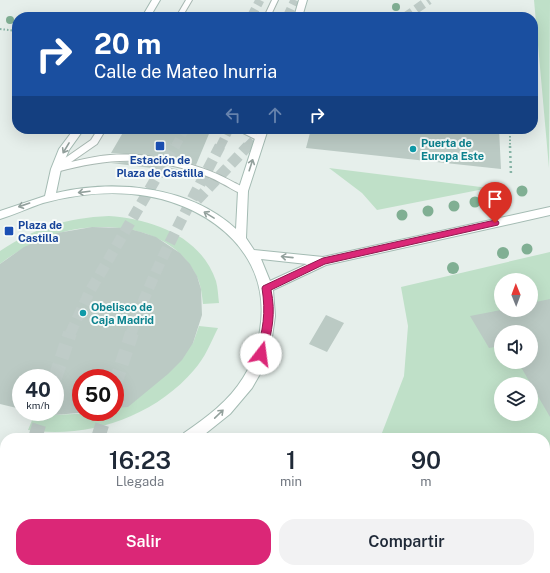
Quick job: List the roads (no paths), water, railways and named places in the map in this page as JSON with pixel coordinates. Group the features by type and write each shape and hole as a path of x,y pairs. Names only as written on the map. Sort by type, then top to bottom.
{"main road":[{"path":"149,12 156,0"},
{"path":"299,12 303,0"},
{"path":"50,197 56,169 64,149 75,134"},
{"path":"241,238 243,191 262,134"},
{"path":"0,215 50,197 85,191 111,190 152,193 170,197 205,212 241,238 262,272 270,305 269,325 261,354 252,375 234,400 210,423 196,433"},
{"path":"266,288 323,261 550,211"},
{"path":"252,254 323,261"}],"lane":[{"path":"182,12 188,0"},
{"path":"270,12 274,0"},
{"path":"56,169 94,142 99,134"},
{"path":"56,169 98,158 118,157 142,159 187,167 208,173 243,191"}],"tunnel":[{"path":"254,12 260,0"},
{"path":"289,12 295,0"},
{"path":"412,12 429,0"},
{"path":"175,147 182,134"},
{"path":"220,147 226,134"},
{"path":"248,146 260,134"},
{"path":"70,334 90,291 175,146"},
{"path":"131,334 161,262 220,146"},
{"path":"197,200 248,146"},
{"path":"58,369 70,333"},
{"path":"120,369 132,333"},
{"path":"37,433 40,421"},
{"path":"100,433 103,421"}],"place":[{"name":"Estación de Plaza de Castilla","path":"160,146"},
{"name":"Puerta de Europa Este","path":"413,149"},
{"name":"Plaza de Castilla","path":"9,231"},
{"name":"Obelisco de Caja Madrid","path":"83,313"}]}
